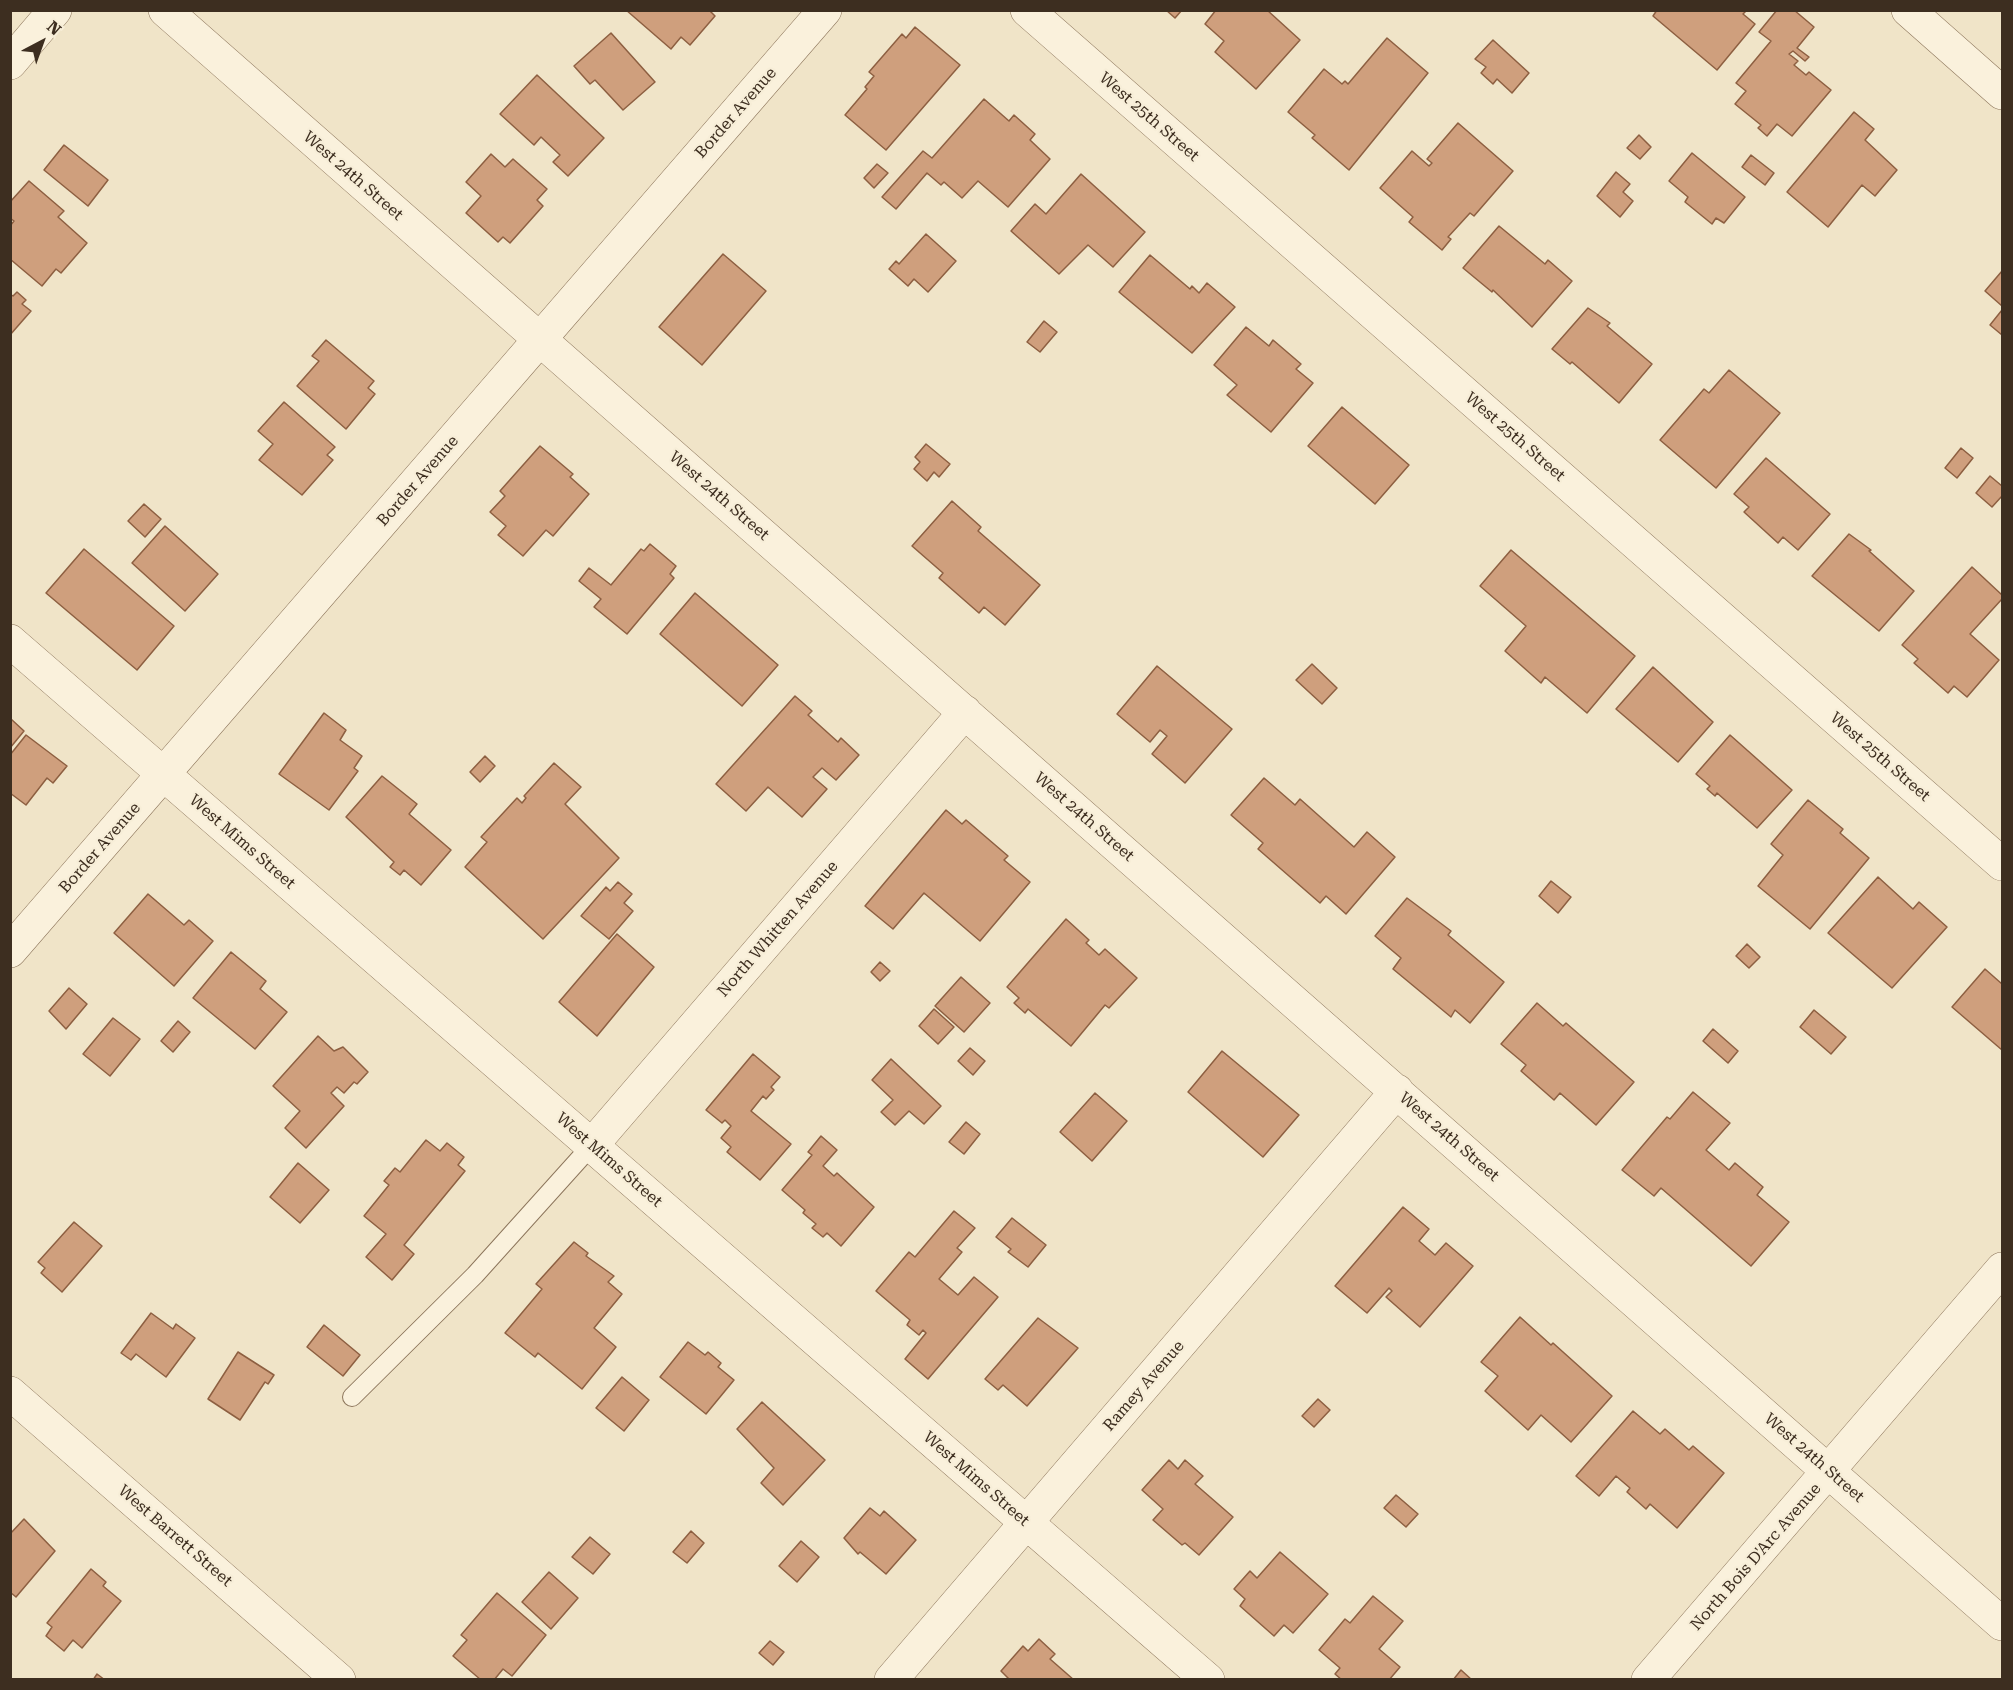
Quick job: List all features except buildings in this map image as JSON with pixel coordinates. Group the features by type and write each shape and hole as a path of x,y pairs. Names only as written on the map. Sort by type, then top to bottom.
{"street":[{"path":"10,63 55,10"},
{"name":"West 24th Street","path":"165,10 2002,1624"},
{"name":"Border Avenue","path":"10,951 825,10"},
{"name":"West 25th Street","path":"1027,10 2002,864"},
{"path":"1908,10 2002,93"},
{"name":"West Mims Street","path":"10,641 1208,1680"},
{"name":"North Whitten Avenue","path":"592,1145 965,712"},
{"name":"Ramey Avenue","path":"891,1680 1396,1091"},
{"name":"North Bois D'Arc Avenue","path":"1648,1680 1830,1472 2002,1269"},
{"name":"West Barrett Street","path":"10,1393 339,1680"}],"lane":[{"path":"352,1397 475,1275 592,1145"}]}
